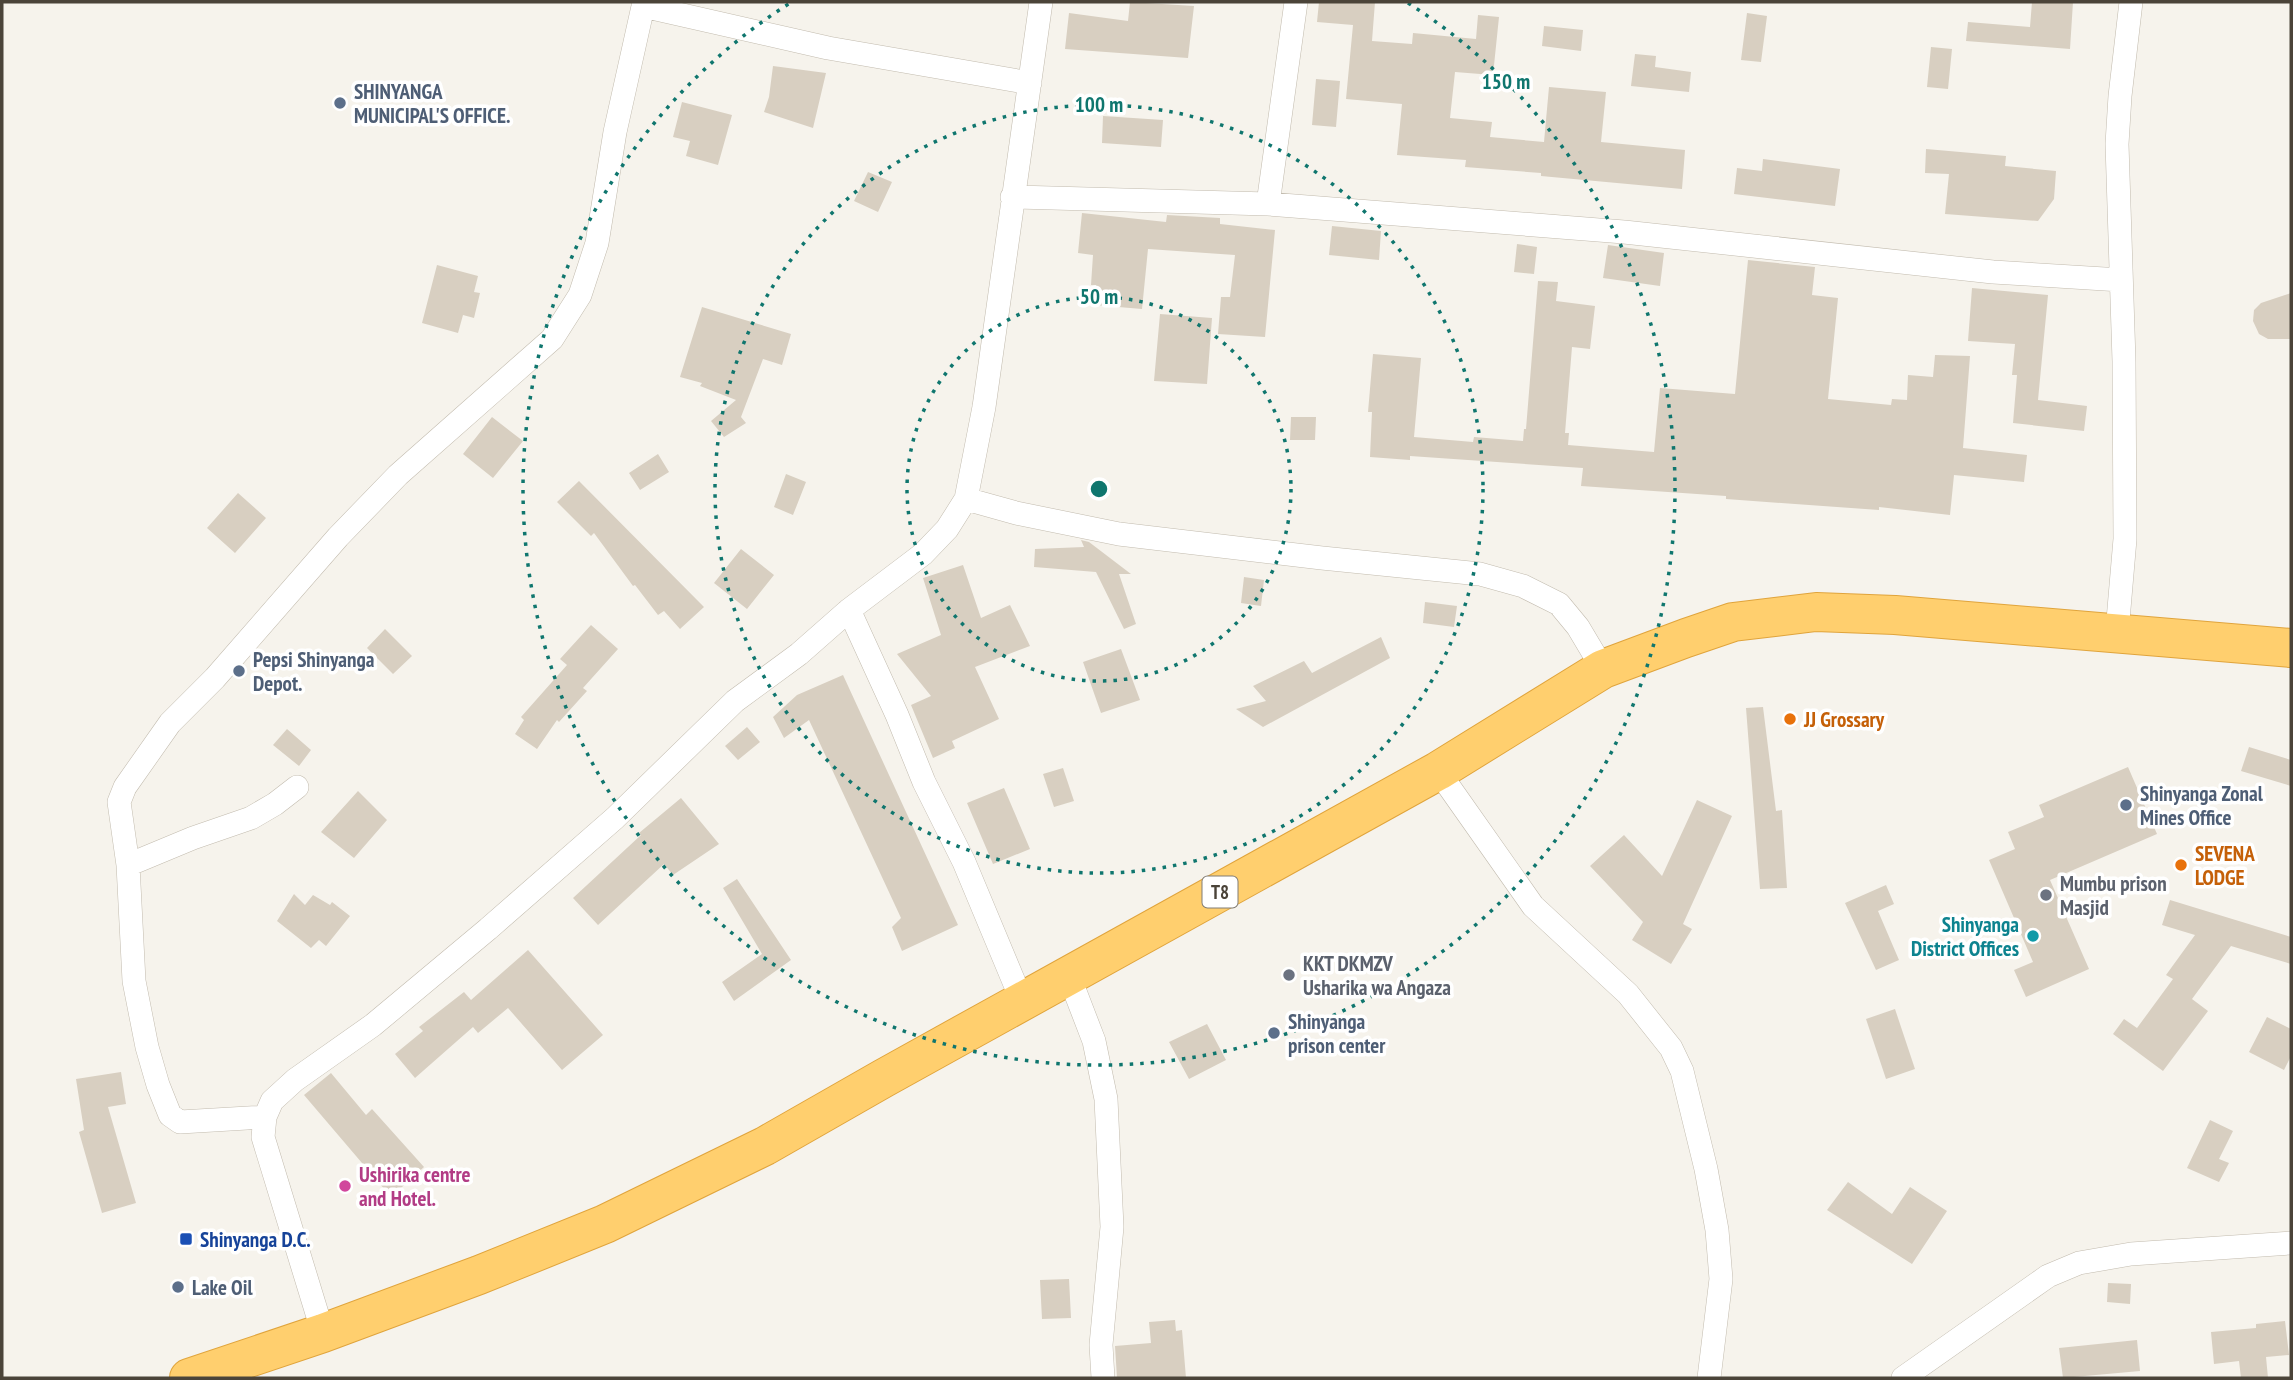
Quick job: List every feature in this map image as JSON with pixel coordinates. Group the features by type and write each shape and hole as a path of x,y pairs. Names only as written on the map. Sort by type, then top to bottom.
{"highway":[{"name":"T8","path":"189,1378 323,1333 479,1275 605,1224 765,1146 1438,771 1603,669 1732,622 1816,612 1895,615 2291,648"}],"street":[{"path":"323,1333 263,1137 265,1117 272,1101 295,1080 373,1025 488,929 615,818 735,701 799,654 849,610 923,554 947,529 966,499 984,407 1041,2"},
{"path":"1268,204 1296,2"},
{"path":"2118,632 2125,539 2124,361 2117,144 2131,2"},
{"path":"265,1117 180,1122 170,1115 163,1101 147,1047 134,981 128,865 119,802 140,763 170,723 215,678 338,537 398,475 552,338 580,295 597,243 615,132 643,4 828,48 1030,83"},
{"path":"1012,197 1268,204 1624,232 1993,272 2121,280"},
{"path":"966,499 1016,513 1119,534 1480,573 1522,586 1559,604 1578,627 1603,669"},
{"path":"849,610 924,782 964,862 1022,1001"},
{"path":"1438,771 1533,906 1628,994 1671,1048 1682,1072 1706,1170 1717,1230 1721,1279 1709,1378"},
{"path":"128,865 251,818 297,787"},
{"path":"1069,976 1094,1041 1106,1099 1112,1227 1101,1345 1102,1378"},
{"path":"1903,1378 2048,1276 2079,1263 2131,1254 2291,1243"}],"building":[{"path":"1130,2 1194,6 1188,58 1065,49 1069,13 1128,21"},
{"path":"1319,2 1375,2 1372,41 1412,44 1413,33 1476,39 1478,15 1499,17 1493,75 1455,72 1450,118 1492,122 1490,137 1544,142 1549,87 1606,92 1601,142 1685,150 1682,189 1465,167 1466,160 1397,155 1402,104 1346,99 1353,25 1317,22"},
{"path":"2032,2 2073,2 2070,49 1966,41 1968,22 2030,27"},
{"path":"1747,13 1767,16 1761,62 1741,60"},
{"path":"1544,26 1583,30 1581,51 1542,46"},
{"path":"1931,47 1952,49 1948,89 1927,87"},
{"path":"1635,54 1656,56 1655,67 1691,72 1689,92 1631,86"},
{"path":"773,66 826,73 813,128 764,112"},
{"path":"1316,79 1340,81 1336,127 1312,125"},
{"path":"682,102 732,115 718,165 686,156 690,141 673,137"},
{"path":"1103,116 1163,120 1161,147 1102,143"},
{"path":"1926,149 2006,156 2005,166 2056,171 2054,199 2038,221 1945,214 1949,174 1925,173"},
{"path":"1763,159 1840,169 1835,206 1734,194 1737,168 1762,171"},
{"path":"868,172 892,182 878,212 854,201"},
{"path":"1082,213 1166,222 1167,215 1220,218 1220,224 1275,230 1265,337 1218,334 1221,297 1230,297 1235,255 1148,249 1142,309 1095,305 1096,285 1091,285 1093,255 1078,253"},
{"path":"1332,226 1381,231 1379,260 1329,255"},
{"path":"1517,244 1537,247 1534,274 1514,272"},
{"path":"1608,245 1664,253 1660,286 1603,278"},
{"path":"1748,260 1815,267 1812,295 1838,298 1828,399 1891,405 1892,399 1907,400 1908,375 1933,377 1935,355 1970,356 1963,448 2027,455 2024,482 1954,475 1950,515 1879,507 1879,510 1581,486 1583,468 1410,456 1410,460 1370,457 1372,412 1368,412 1373,354 1421,358 1414,437 1473,442 1474,437 1523,441 1538,281 1558,282 1556,301 1595,306 1590,349 1572,347 1565,433 1569,433 1568,445 1654,452 1660,388 1735,394"},
{"path":"437,265 478,276 474,292 480,293 474,318 463,315 458,333 422,323"},
{"path":"1972,288 2048,295 2038,400 2087,406 2084,431 2013,423 2017,375 2012,375 2015,344 1968,341"},
{"path":"2291,293 2291,339 2268,339 2259,334 2253,321 2254,310 2261,303"},
{"path":"702,307 791,334 782,365 763,359 741,417 746,423 724,437 711,421 736,400 700,386 702,383 680,377"},
{"path":"1160,314 1212,318 1207,384 1154,381"},
{"path":"492,417 523,441 493,478 463,454"},
{"path":"1291,417 1316,417 1315,440 1290,440"},
{"path":"658,454 669,472 640,490 629,473"},
{"path":"786,474 806,482 793,515 774,507"},
{"path":"579,481 704,607 680,629 664,611 658,615 594,533 591,536 557,502"},
{"path":"238,493 266,518 235,553 207,528"},
{"path":"1081,540 1089,542 1131,574 1119,574 1136,624 1124,629 1096,572 1034,567 1035,549 1084,547"},
{"path":"741,549 774,575 747,609 714,583"},
{"path":"963,565 981,618 1010,605 1030,646 975,667 999,719 952,741 955,748 933,758 911,705 931,696 897,654 941,635 923,578"},
{"path":"1244,577 1264,580 1261,606 1241,603"},
{"path":"1425,602 1457,606 1454,627 1423,623"},
{"path":"591,625 618,649 583,688 587,691 559,722 557,720 537,749 515,734 524,720 521,717 567,665 560,659"},
{"path":"385,629 412,656 393,674 367,648"},
{"path":"1381,637 1390,658 1263,727 1236,709 1266,701 1253,686 1304,661 1312,673"},
{"path":"1121,649 1140,700 1101,713 1083,662"},
{"path":"843,675 958,925 902,951 892,927 901,918 809,720 784,738 773,717 797,695"},
{"path":"1763,707 1776,811 1782,810 1787,888 1760,889 1746,708"},
{"path":"747,727 760,742 738,760 725,746"},
{"path":"287,729 311,750 299,766 273,745"},
{"path":"2249,747 2291,760 2291,786 2241,771"},
{"path":"2128,767 2157,834 2050,880 2089,969 2026,997 2014,970 2033,962 1989,860 2015,849 2008,832 2044,817 2039,805"},
{"path":"1063,768 1074,801 1054,807 1043,774"},
{"path":"1004,788 1030,849 993,864 967,803"},
{"path":"358,791 387,820 354,858 321,832"},
{"path":"681,798 719,844 673,875 664,864 598,925 573,898 641,835 639,833"},
{"path":"1697,800 1732,816 1683,924 1692,929 1671,964 1632,940 1643,922 1590,866 1624,835 1662,876"},
{"path":"737,879 791,960 734,1001 722,982 762,954 723,888"},
{"path":"1886,885 1894,904 1878,911 1899,960 1876,970 1845,903"},
{"path":"294,894 305,905 313,895 330,905 332,902 350,916 326,946 319,940 311,948 277,921"},
{"path":"2170,900 2291,937 2291,964 2231,946 2192,999 2208,1011 2163,1071 2113,1034 2124,1019 2137,1028 2173,979 2166,975 2195,935 2162,925"},
{"path":"528,950 603,1035 562,1070 508,1008 478,1033 473,1027 415,1078 395,1054 423,1031 419,1027 464,992 471,1000"},
{"path":"1895,1009 1915,1069 1886,1079 1866,1019"},
{"path":"2267,1017 2291,1029 2291,1056 2284,1070 2249,1052"},
{"path":"1207,1024 1226,1060 1189,1079 1169,1042"},
{"path":"121,1072 126,1104 108,1107 136,1203 102,1213 79,1132 84,1130 76,1079"},
{"path":"331,1073 366,1115 372,1109 424,1167 391,1197 304,1095"},
{"path":"2210,1120 2233,1131 2219,1159 2229,1163 2219,1182 2187,1168"},
{"path":"1848,1182 1892,1214 1910,1187 1947,1211 1912,1264 1827,1210"},
{"path":"1069,1279 1071,1318 1042,1319 1040,1280"},
{"path":"2108,1283 2131,1284 2130,1304 2107,1302"},
{"path":"1175,1320 1176,1331 1182,1330 1186,1378 1117,1378 1115,1346 1151,1343 1149,1322"},
{"path":"2285,1321 2289,1355 2266,1357 2268,1378 2241,1378 2239,1361 2214,1364 2211,1332 2256,1328 2256,1324"},
{"path":"2137,1340 2140,1371 2063,1378 2059,1348"}],"place":[{"name":"SHINYANGA MUNICIPAL'S OFFICE.","path":"340,103"},
{"name":"Pepsi Shinyanga Depot.","path":"239,671"},
{"name":"JJ Grossary","path":"1790,719"},
{"name":"Shinyanga Zonal Mines Office","path":"2126,805"},
{"name":"SEVENA LODGE","path":"2181,865"},
{"name":"Mumbu prison Masjid","path":"2046,895"},
{"name":"Shinyanga District Offices","path":"2033,936"},
{"name":"KKT DKMZV Usharika wa Angaza","path":"1289,975"},
{"name":"Shinyanga prison center","path":"1274,1033"},
{"name":"Ushirika centre and Hotel.","path":"345,1186"},
{"name":"Shinyanga D.C.","path":"186,1239"},
{"name":"Lake Oil","path":"178,1287"}]}
